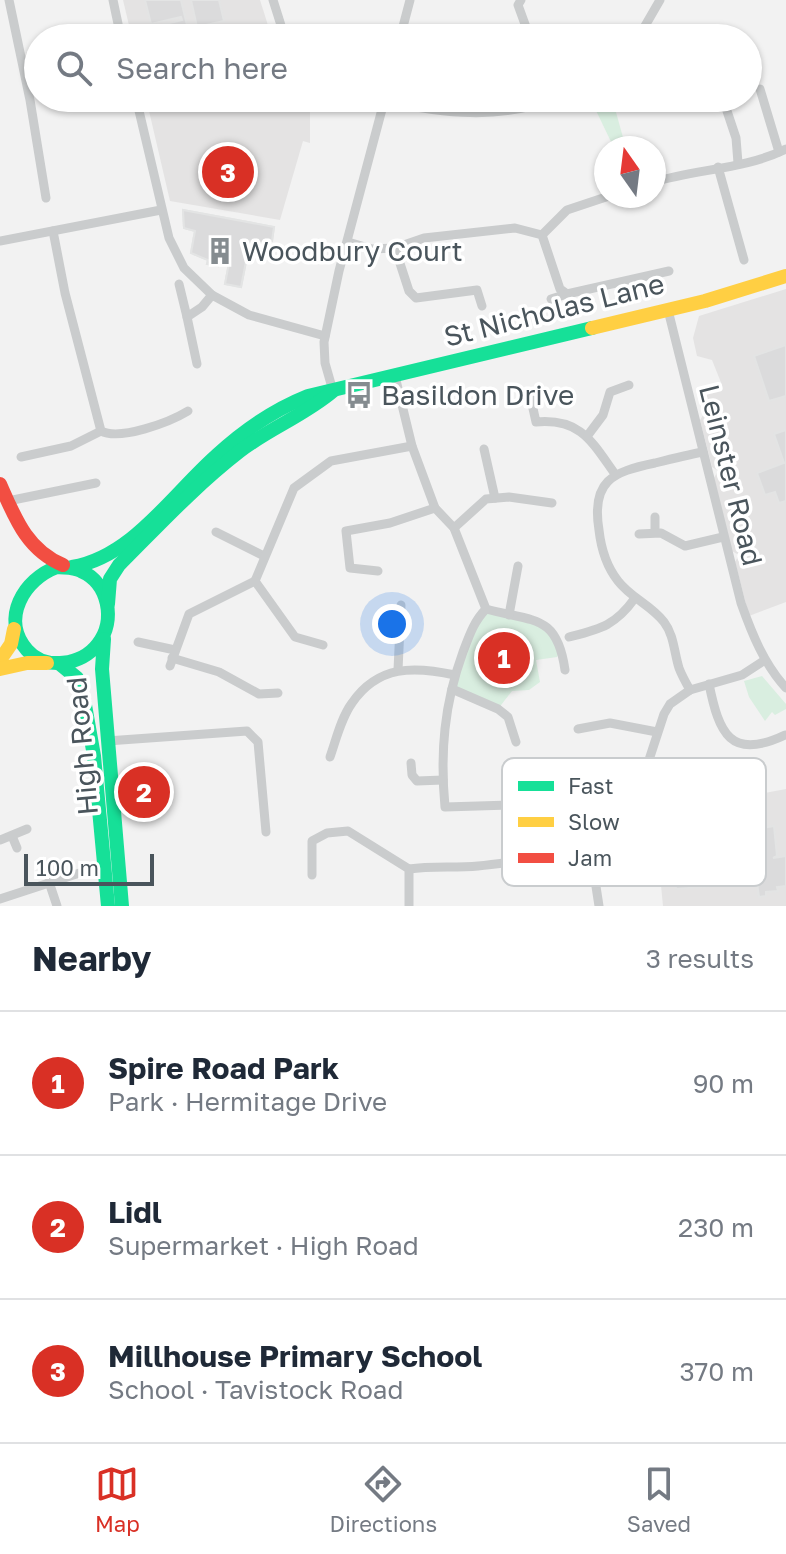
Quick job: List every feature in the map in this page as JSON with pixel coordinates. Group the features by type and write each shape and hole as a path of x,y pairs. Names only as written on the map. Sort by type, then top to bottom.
{"main road":[{"name":"St Nicholas Lane","path":"69,566 91,564 117,552 218,454 270,415 314,393 668,310 786,276"},
{"name":"St Nicholas Lane","path":"108,604 110,579 119,565 213,475 272,429 320,404 333,391"},
{"path":"0,484 29,543 42,556 91,575 99,582 108,604 105,631 96,648 88,655 58,664 27,663 0,669"},
{"path":"0,660 11,644 15,609 30,566 29,543"},
{"path":"22,591 42,572 69,566"},
{"path":"14,628 20,642 30,653 46,662 58,664"},
{"name":"High Road","path":"105,631 102,669 122,906"},
{"name":"High Road","path":"58,664 77,678 83,693 94,756 108,906"}],"street":[{"path":"9,0 24,72"},
{"path":"113,0 118,24"},
{"path":"273,0 281,24"},
{"path":"404,24 410,0"},
{"path":"521,0 518,5 525,24"},
{"path":"646,24 660,0"},
{"path":"666,179 758,161 783,151 762,94"},
{"path":"31,112 46,198"},
{"path":"139,112 169,238 184,268 212,295 249,315 325,336"},
{"path":"333,391 325,363 325,336 381,112"},
{"path":"456,112 472,115 487,112"},
{"path":"727,112 736,138 738,163"},
{"path":"718,167 744,260"},
{"path":"542,235 567,210 594,201"},
{"path":"0,241 161,210"},
{"path":"348,242 372,249 395,248 424,238 515,228 542,235"},
{"path":"53,231 65,293 101,431 107,434 127,433 188,411"},
{"path":"542,235 560,289 567,294"},
{"path":"395,248 409,291 416,298 477,290 482,306"},
{"path":"551,299 669,271"},
{"path":"179,284 197,364"},
{"path":"187,317 202,307 212,295"},
{"name":"Leinster Road","path":"668,310 741,603 765,660 786,688"},
{"path":"395,376 412,446 435,508 454,528 486,609"},
{"path":"588,435 603,415 612,389 629,385"},
{"path":"530,395 536,422 566,425 588,435 615,474"},
{"path":"21,457 71,446 101,431"},
{"path":"172,658 189,614 255,581 294,488 331,461 412,446"},
{"path":"484,449 495,498"},
{"path":"690,690 679,669 670,632 657,613 635,598 611,571 600,537 597,498 615,474 632,467 703,452"},
{"path":"8,501 96,483"},
{"path":"454,528 486,499 509,497 552,503"},
{"path":"378,571 350,568 346,531 390,523 435,508"},
{"path":"655,517 655,532"},
{"path":"216,532 264,556"},
{"path":"639,534 655,532 685,546 723,537"},
{"path":"509,615 518,566"},
{"path":"255,581 295,637 323,645"},
{"path":"569,637 601,629 621,617 635,598"},
{"path":"398,670 401,605"},
{"path":"486,609 547,626 557,634 565,670"},
{"path":"486,609 477,618 455,675 444,725 445,807 502,805"},
{"path":"138,642 172,658 219,672 259,694 278,693"},
{"path":"649,758 670,704 690,690 742,675 765,660"},
{"path":"330,757 350,705 365,688 398,670 422,668 455,675"},
{"path":"709,684 718,720 731,739 752,745 785,735"},
{"path":"452,689 498,709 508,717 516,742"},
{"path":"578,729 610,723 657,732"},
{"path":"107,741 247,731 258,742 266,832"},
{"path":"411,763 412,775 417,781 443,780"},
{"path":"0,840 27,829"},
{"path":"312,875 312,841 327,833 348,831 409,869 502,863"},
{"path":"12,836 17,848"},
{"path":"0,899 104,865"},
{"path":"407,905 409,869"},
{"path":"49,882 57,906"},
{"path":"596,886 599,906"}],"shaded area":[{"path":"123,0 260,0 268,24 129,24"},
{"path":"149,112 310,112 310,143 303,141 280,220 170,201"},
{"path":"786,289 786,602 749,616 735,562 739,555 732,551 714,478 718,471 712,467 700,420 709,406 706,391 722,385 712,360 697,356 693,338 699,316"},
{"path":"786,789 786,906 663,906 661,886 766,886 766,793"}],"green space":[{"path":"597,112 616,112 623,136 608,136"},
{"path":"486,609 547,626 559,653 557,657 536,660 540,682 529,690 512,691 498,709 452,689 459,663"},
{"path":"762,676 786,704 786,709 775,715 772,712 765,721 749,697 744,681"}],"building":[{"path":"145,0 181,0 187,24 166,24 182,20 181,17 151,24"},
{"path":"191,0 219,0 224,21 196,24"},
{"name":"Woodbury Court","path":"183,210 274,227 272,241 268,244 250,241 241,287 225,284 230,258 227,261 219,260 218,266 207,264 208,260 191,253 195,231 184,228","holes":["211,234 234,238 232,252 223,251 219,244 215,246 213,255 207,254"]},
{"name":"Woodbury Court","path":"183,210 274,227 272,241 268,244 250,241 241,287 225,284 230,258 227,261 219,260 218,266 207,264 208,260 191,253 195,231 184,228"},
{"path":"786,345 786,396 769,401 754,356"},
{"path":"786,430 786,501 779,503 775,492 765,495 757,473 784,463 774,434"},
{"path":"774,826 777,856 773,858 786,856 786,886 777,887 778,891 766,892 766,896 759,897 757,886 766,886 766,827"},
{"path":"676,886 713,886 676,889"}],"traffic: fast":[{"path":"72,567 94,561 132,538 227,447 259,422 308,396 592,328"},
{"path":"108,604 110,579 119,565 193,492 240,451 333,391"},
{"path":"57,567 75,569 91,577 103,593 108,614 104,635 98,644 83,657 63,663 35,657 19,638 16,626 16,613 26,590 57,567"},
{"path":"104,639 102,669 122,906"},
{"path":"60,664 77,678 85,705 94,756 108,906"}],"traffic: slow":[{"path":"592,328 705,301 786,276"},
{"path":"0,660 11,644 14,629"},
{"path":"0,669 27,663 47,663"}],"traffic: jam":[{"path":"0,484 17,521 31,542 63,565"}],"place":[{"name":"Millhouse Primary School","path":"228,172"},
{"name":"Woodbury Court","path":"220,251"},
{"name":"Basildon Drive","path":"359,395"},
{"name":"Spire Road Park","path":"504,658"},
{"name":"Lidl","path":"144,792"}]}
